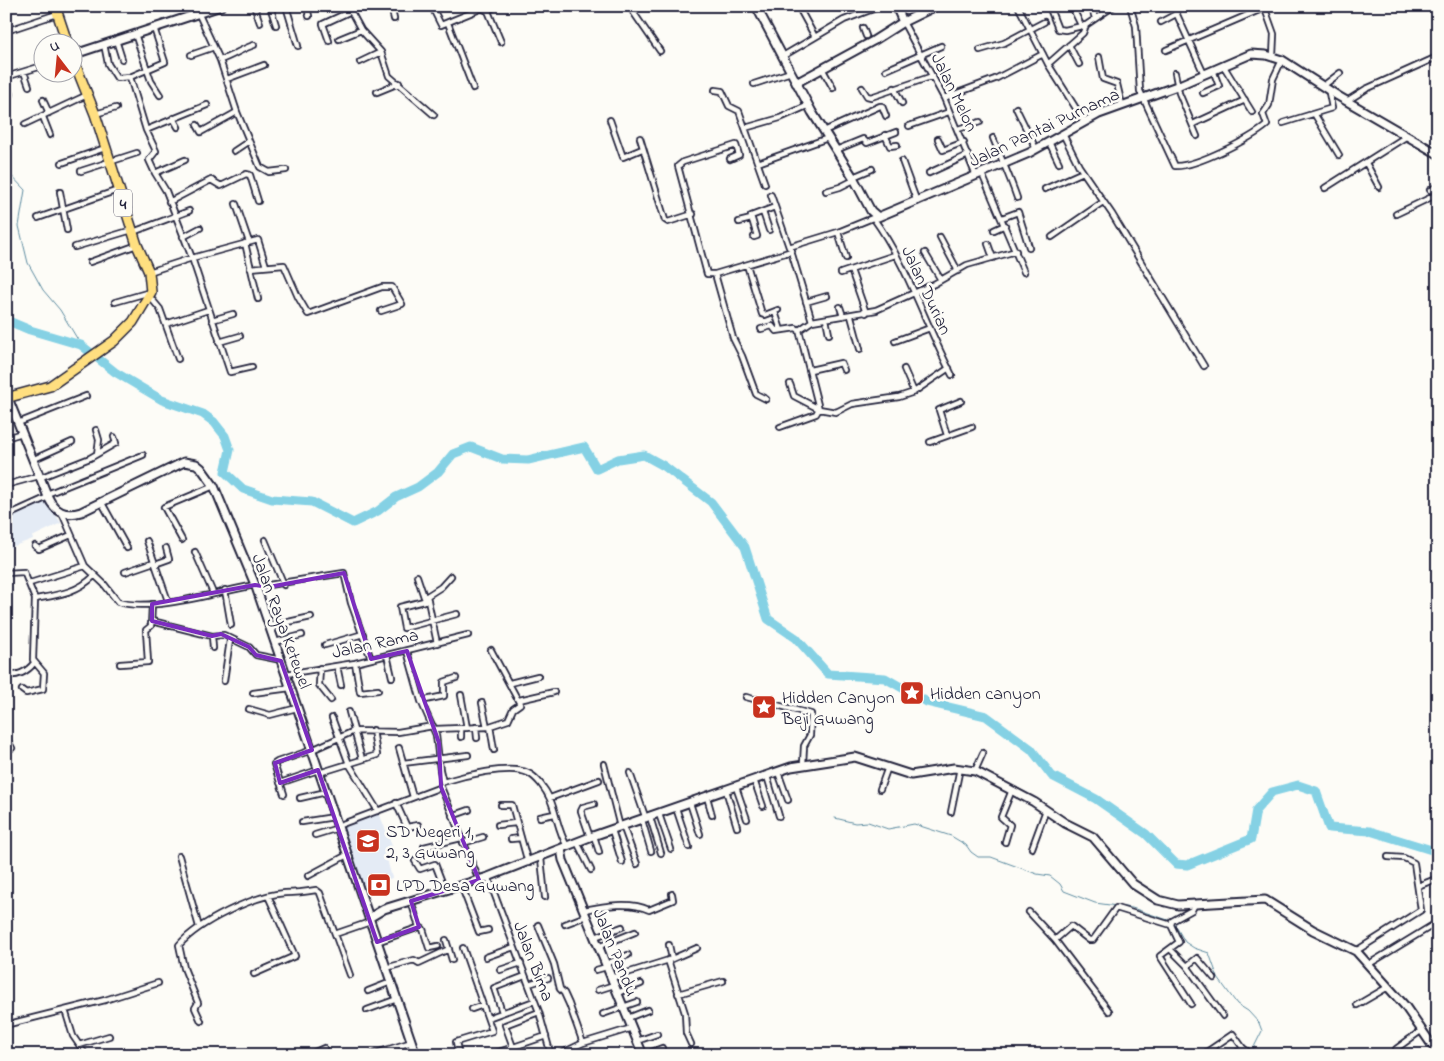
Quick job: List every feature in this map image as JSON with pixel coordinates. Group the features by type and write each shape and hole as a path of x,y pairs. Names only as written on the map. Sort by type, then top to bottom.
{"highway":[{"path":"56,10 64,32"},
{"name":"4","path":"82,81 95,114 104,148 137,245 149,272 150,294"},
{"path":"7,398 50,386 114,341 133,322 150,294"}],"street":[{"path":"82,53 154,28 196,10 221,6"},
{"path":"254,6 260,23"},
{"path":"270,6 276,26"},
{"path":"286,6 298,46"},
{"path":"307,6 309,16"},
{"path":"391,6 394,19"},
{"path":"488,11 495,6"},
{"path":"629,6 660,51"},
{"path":"730,159 739,155 736,145 679,164 707,274 715,274 747,265 875,217 808,106 756,6"},
{"path":"798,6 816,37"},
{"path":"783,56 850,17 881,6"},
{"path":"896,6 903,22"},
{"path":"796,83 823,70 903,22 936,6"},
{"path":"1018,6 1048,64 1084,121"},
{"path":"1048,20 1049,6"},
{"path":"1091,6 1095,18"},
{"path":"1048,20 1058,29 1062,30 1083,25 1114,6"},
{"path":"1130,6 1136,26 1138,82 1143,98 1173,165 1184,165 1231,147 1267,126 1262,114 1270,105 1273,79 1282,60"},
{"path":"1173,6 1204,74"},
{"path":"1166,50 1264,7 1274,34 1273,56"},
{"path":"434,11 439,25 448,23 480,8 488,11 501,42"},
{"path":"329,41 323,24 350,9 361,30 380,52 389,76 434,115"},
{"path":"1048,64 1084,33 1083,25 1073,9"},
{"path":"6,31 56,10"},
{"path":"196,10 228,78 237,112 260,168 264,171 277,172 286,170"},
{"path":"1161,22 1176,14"},
{"path":"980,50 1004,43 1048,20"},
{"name":"Jalan Melon","path":"903,22 944,98 968,155 1002,218 1024,272"},
{"path":"448,23 473,88"},
{"path":"104,44 108,64 117,78 130,77 148,71 165,62 154,28"},
{"path":"863,28 866,36"},
{"path":"339,39 361,30"},
{"path":"135,34 148,71 160,95"},
{"path":"116,40 122,59"},
{"path":"220,60 232,56 236,51 254,45"},
{"path":"1069,45 1080,64"},
{"path":"886,70 941,46"},
{"path":"191,55 214,47"},
{"path":"360,62 380,52"},
{"path":"944,98 995,78 1043,54"},
{"name":"Jalan Pantai Purnama","path":"875,217 881,217 917,202 1036,149 1084,121 1122,105 1178,86 1251,54 1273,56 1282,60 1347,101 1438,154"},
{"path":"1099,57 1103,79 1117,84 1122,105"},
{"path":"1347,101 1366,90 1437,57"},
{"path":"228,78 264,65"},
{"path":"1223,65 1252,112"},
{"path":"6,78 32,69"},
{"path":"823,70 833,88"},
{"path":"1203,92 1219,86 1213,70"},
{"path":"24,72 29,86"},
{"path":"754,84 791,72"},
{"path":"1175,73 1197,136"},
{"path":"1323,86 1340,73"},
{"path":"862,88 869,97 933,76"},
{"path":"130,77 146,130 156,152 149,158 155,173 166,191 168,202 192,258 208,310 231,373 252,367"},
{"path":"377,92 399,83"},
{"path":"6,84 10,94"},
{"path":"894,88 902,102"},
{"path":"715,90 722,91 730,106 739,111 765,184"},
{"path":"1283,123 1332,108 1330,90"},
{"path":"25,124 87,95"},
{"path":"43,100 49,114"},
{"path":"1193,124 1245,100"},
{"path":"146,130 207,105"},
{"path":"745,128 780,118 808,106"},
{"path":"758,163 826,135 880,106 882,106 886,116"},
{"path":"95,114 116,108"},
{"path":"1016,108 1036,149"},
{"path":"196,125 201,132 237,112"},
{"path":"909,126 949,112"},
{"path":"1315,114 1339,155"},
{"path":"42,117 50,135"},
{"path":"174,118 178,127"},
{"path":"610,120 623,157 642,149"},
{"path":"958,129 980,122"},
{"path":"836,150 864,139 867,143 896,132"},
{"path":"1063,134 1083,172 1204,366"},
{"path":"885,135 890,146 897,145"},
{"path":"1325,188 1407,136"},
{"path":"640,138 664,220 668,222 693,214"},
{"path":"993,138 1017,198"},
{"path":"938,139 943,150 964,142"},
{"path":"234,151 249,141"},
{"path":"1049,142 1059,162"},
{"path":"62,163 104,148"},
{"path":"81,171 137,154"},
{"path":"929,173 968,155"},
{"path":"155,173 185,160"},
{"path":"902,161 917,202"},
{"path":"1366,163 1379,186"},
{"path":"826,191 840,187 872,169"},
{"path":"1045,189 1049,189 1083,172"},
{"path":"168,202 211,180 221,186 246,174 250,175 258,201"},
{"path":"1430,190 1438,186"},
{"path":"38,218 118,190"},
{"path":"60,192 67,209 67,230"},
{"path":"1396,214 1438,194"},
{"path":"771,195 788,246 791,249 812,321"},
{"path":"1052,237 1103,202"},
{"path":"236,204 247,242 250,268 258,299"},
{"path":"740,222 775,207"},
{"path":"75,247 133,231 189,211"},
{"path":"763,212 770,230"},
{"path":"1002,218 1018,212 1029,246"},
{"name":"Jalan Durian","path":"875,217 914,292 952,375"},
{"path":"751,218 757,236 754,237"},
{"path":"994,230 1005,225"},
{"path":"183,237 200,228"},
{"path":"838,232 846,258"},
{"path":"940,237 958,271"},
{"path":"149,272 247,242 260,241 266,266"},
{"path":"988,244 993,258"},
{"path":"90,262 137,245"},
{"path":"799,330 812,321 866,313 958,271 1016,251"},
{"path":"925,253 941,280"},
{"path":"841,273 895,255"},
{"path":"250,268 284,265 307,314 382,287 392,286 402,304 381,311"},
{"path":"747,265 762,314 777,311 781,330"},
{"path":"851,270 866,313"},
{"path":"715,274 733,338 756,394 766,399"},
{"path":"115,302 150,294 160,309 178,359"},
{"path":"806,302 827,296"},
{"path":"840,307 842,316"},
{"path":"166,324 208,310"},
{"path":"212,320 233,314"},
{"path":"851,316 860,349"},
{"path":"826,319 829,334"},
{"path":"761,329 772,326 776,331 796,328 799,330"},
{"path":"895,341 930,328"},
{"path":"780,427 816,414 819,409 799,330"},
{"path":"219,342 240,336"},
{"path":"810,370 841,363 844,370"},
{"path":"790,384 793,395 819,409 836,412 852,404 892,399 914,392 949,368"},
{"path":"904,369 914,392"},
{"path":"18,423 86,396"},
{"path":"7,398 47,496 53,507 62,513 85,566 104,584 118,602 152,604 225,590 284,584 344,573 351,603 371,659"},
{"path":"947,435 939,412 961,401"},
{"path":"930,442 972,427"},
{"path":"96,430 99,440 97,454"},
{"path":"6,438 22,433"},
{"path":"6,485 39,477 97,454 116,443 114,437"},
{"path":"32,460 72,442"},
{"path":"6,516 47,496 143,455"},
{"name":"Jalan Raya Ketewel","path":"62,513 73,515 102,503 184,462 196,464 214,486 256,586 416,1055"},
{"path":"182,540 164,507 214,486"},
{"path":"102,503 127,548"},
{"path":"34,546 39,549 71,535"},
{"path":"265,540 284,584"},
{"path":"147,541 168,601"},
{"path":"125,572 169,559 166,548"},
{"path":"195,552 213,593"},
{"path":"30,583 85,566"},
{"path":"6,573 22,571 30,583 35,599 34,663 27,671 9,676 6,674"},
{"path":"35,599 60,595 80,588 94,576"},
{"path":"417,576 424,597 428,599 437,643"},
{"path":"451,576 428,599 400,607 403,626 406,628 434,622 456,614"},
{"path":"225,590 231,625"},
{"path":"120,664 148,662 146,630 151,626 152,604"},
{"path":"270,626 311,617"},
{"path":"152,621 212,636 221,634 230,640 249,647 256,655 281,660"},
{"path":"325,645 363,634"},
{"path":"275,642 302,635"},
{"name":"Jalan Rama","path":"286,674 355,663 468,635"},
{"path":"212,636 213,648"},
{"path":"224,681 230,640"},
{"path":"284,794 274,763 312,750 354,731 398,732 434,728 476,728 510,719 512,709 520,704 519,700 491,650"},
{"path":"407,651 421,701 434,728 443,782 441,788 478,880"},
{"path":"387,655 392,677"},
{"path":"22,690 26,694 43,689 44,674 34,663"},
{"path":"355,663 360,692 378,690"},
{"path":"338,666 341,685"},
{"path":"320,668 319,686 330,700"},
{"path":"510,683 538,676"},
{"path":"421,701 444,696 444,682 456,678"},
{"path":"253,693 290,688"},
{"path":"519,700 554,692"},
{"path":"460,695 467,728"},
{"path":"746,697 811,714 810,735 804,746 802,764"},
{"path":"482,703 494,750"},
{"path":"249,709 270,715 297,708"},
{"path":"349,712 362,759"},
{"path":"332,718 349,764 378,811"},
{"path":"461,728 461,737"},
{"path":"476,728 477,738"},
{"path":"280,783 349,764 377,754 373,730"},
{"path":"6,738 12,748"},
{"path":"399,748 414,797"},
{"path":"975,771 983,753"},
{"path":"403,764 439,757 468,755"},
{"path":"334,934 384,909 488,877 541,858 577,842 802,764 855,758 911,775 960,768 975,771 1012,790 1093,837 1133,884 1152,897 1172,904 1266,900 1313,930 1356,951 1369,964 1423,1030 1432,1046 1438,1046"},
{"path":"604,764 618,828 622,862"},
{"path":"880,789 888,767"},
{"path":"951,812 960,768"},
{"path":"443,782 485,773 519,770 528,773 536,779 550,798 561,849"},
{"path":"778,772 788,800"},
{"path":"630,773 661,853"},
{"path":"766,776 779,816"},
{"path":"550,798 600,780"},
{"path":"754,780 763,806"},
{"path":"736,787 747,818"},
{"path":"315,835 396,803 441,788"},
{"path":"726,790 737,827"},
{"path":"1005,842 1010,825 1001,817 1012,790"},
{"path":"300,798 326,792"},
{"path":"707,797 712,815"},
{"path":"396,803 407,827 418,825"},
{"path":"690,803 700,834"},
{"path":"500,805 511,804 528,863"},
{"path":"594,804 583,808 581,811 599,852"},
{"path":"676,808 689,847"},
{"path":"452,816 470,810"},
{"path":"1032,848 1046,810"},
{"path":"540,817 554,814"},
{"path":"659,814 671,849"},
{"path":"302,822 334,817"},
{"path":"646,818 651,851"},
{"path":"498,825 516,823"},
{"path":"618,828 638,864"},
{"path":"424,847 483,837"},
{"path":"511,839 521,838"},
{"path":"577,842 591,870"},
{"name":"Jalan Pandu","path":"561,849 563,860 605,966 643,1055"},
{"path":"308,876 347,855"},
{"path":"179,856 199,927"},
{"path":"1356,951 1421,911 1414,863 1404,858 1388,857"},
{"path":"541,858 545,896"},
{"path":"415,861 420,869 436,864 445,890"},
{"name":"Jalan Bima","path":"488,877 539,1012 551,1055"},
{"path":"1418,886 1438,878"},
{"path":"462,885 479,932 488,930"},
{"path":"201,1021 195,1008 198,1003 178,947 199,927 244,903 285,893 297,894 316,890 320,892 350,975"},
{"path":"565,924 585,913 606,905 643,906 649,910 673,900 672,894"},
{"path":"254,974 295,956 269,898"},
{"path":"411,901 418,927"},
{"path":"1171,925 1176,918 1192,910 1195,904"},
{"path":"1055,940 1071,926 1089,940 1094,940 1116,908 1171,925 1179,941 1172,950 1161,954 1160,957 1191,1004"},
{"path":"1029,912 1055,940 1109,1011"},
{"path":"1369,964 1438,922"},
{"path":"538,924 554,964 560,989 569,1004 583,1044"},
{"path":"377,942 418,927 423,929 429,948 438,946"},
{"path":"594,937 622,927"},
{"path":"598,947 635,932"},
{"path":"446,940 452,960"},
{"path":"669,945 670,959 678,994 686,1013 686,1033 691,1044"},
{"path":"486,957 514,947"},
{"path":"460,1055 456,1043 492,1032 463,948"},
{"path":"598,990 613,982 697,948"},
{"path":"386,968 414,960 419,962 449,949"},
{"path":"1172,950 1187,966 1223,1016"},
{"path":"596,970 628,955"},
{"path":"1187,966 1197,958 1214,978"},
{"path":"500,970 521,963"},
{"path":"502,1012 494,988 526,976"},
{"path":"528,984 548,978"},
{"path":"678,994 723,981"},
{"path":"368,991 391,982"},
{"path":"9,1024 105,1000 158,983"},
{"path":"617,993 641,984"},
{"path":"1357,1005 1388,987"},
{"path":"367,1010 397,999"},
{"path":"488,1018 534,1001"},
{"path":"603,1014 637,1002"},
{"path":"472,1008 484,1005"},
{"path":"65,1010 73,1036 86,1055"},
{"path":"628,1018 648,1010"},
{"path":"513,1048 505,1025 539,1012"},
{"path":"558,1055 583,1044 632,1028"},
{"path":"1397,1055 1396,1049 1423,1030"},
{"path":"638,1041 656,1034"},
{"path":"1202,1055 1233,1034 1243,1048 1252,1055"},
{"path":"79,1045 109,1036"},
{"path":"490,1055 546,1036"},
{"path":"373,1054 412,1042"},
{"path":"308,1055 324,1048"},
{"path":"643,1055 662,1048"},
{"path":"1233,1055 1243,1048"},
{"path":"437,1055 443,1052"}],"highlighted area":[{"path":"344,573 371,659 407,651 439,743 441,787 479,880 411,901 419,927 377,942 318,770 280,783 275,763 312,750 281,661 256,655 249,647 221,634 212,636 152,621 152,604 255,585 269,587"}],"shaded area":[{"path":"46,500 61,523 32,537 33,539 6,549 6,517"},
{"name":"SD Negeri 1, 2, 3 Guwang","path":"379,813 396,856 387,859 392,878 361,887 342,827"}],"waterway":[{"path":"6,170 25,190 19,226 28,263 43,290 60,310 81,345"},
{"path":"6,320 30,330 81,345 115,372 162,400 203,414 214,422 225,436 230,450 225,472 243,489 272,499 312,502 353,523 378,511 396,497 418,487 438,472 453,454 471,447 502,459 528,460 584,447 597,469 618,459 644,455 664,466 711,502 745,547 768,619 796,638 828,674 885,678 927,702 986,716 1031,749 1052,776 1096,799 1146,834 1176,864 1187,865 1251,839 1256,810 1272,792 1298,785 1316,791 1329,828 1370,831 1438,852"},
{"path":"835,818 855,823 868,822 888,829 914,824 951,836 966,845 978,857 991,857 1037,874 1050,876 1060,884 1064,891 1095,903 1132,908 1171,921"},
{"path":"1174,923 1185,942 1194,948 1209,953 1218,978 1237,1004 1248,1011 1259,1023 1262,1031 1253,1049 1255,1055"}],"place":[{"name":"Hidden canyon","path":"912,693"},
{"name":"Hidden Canyon Beji Guwang","path":"764,707"},
{"name":"SD Negeri 1, 2, 3 Guwang","path":"368,841"},
{"name":"LPD Desa Guwang","path":"379,885"}]}
